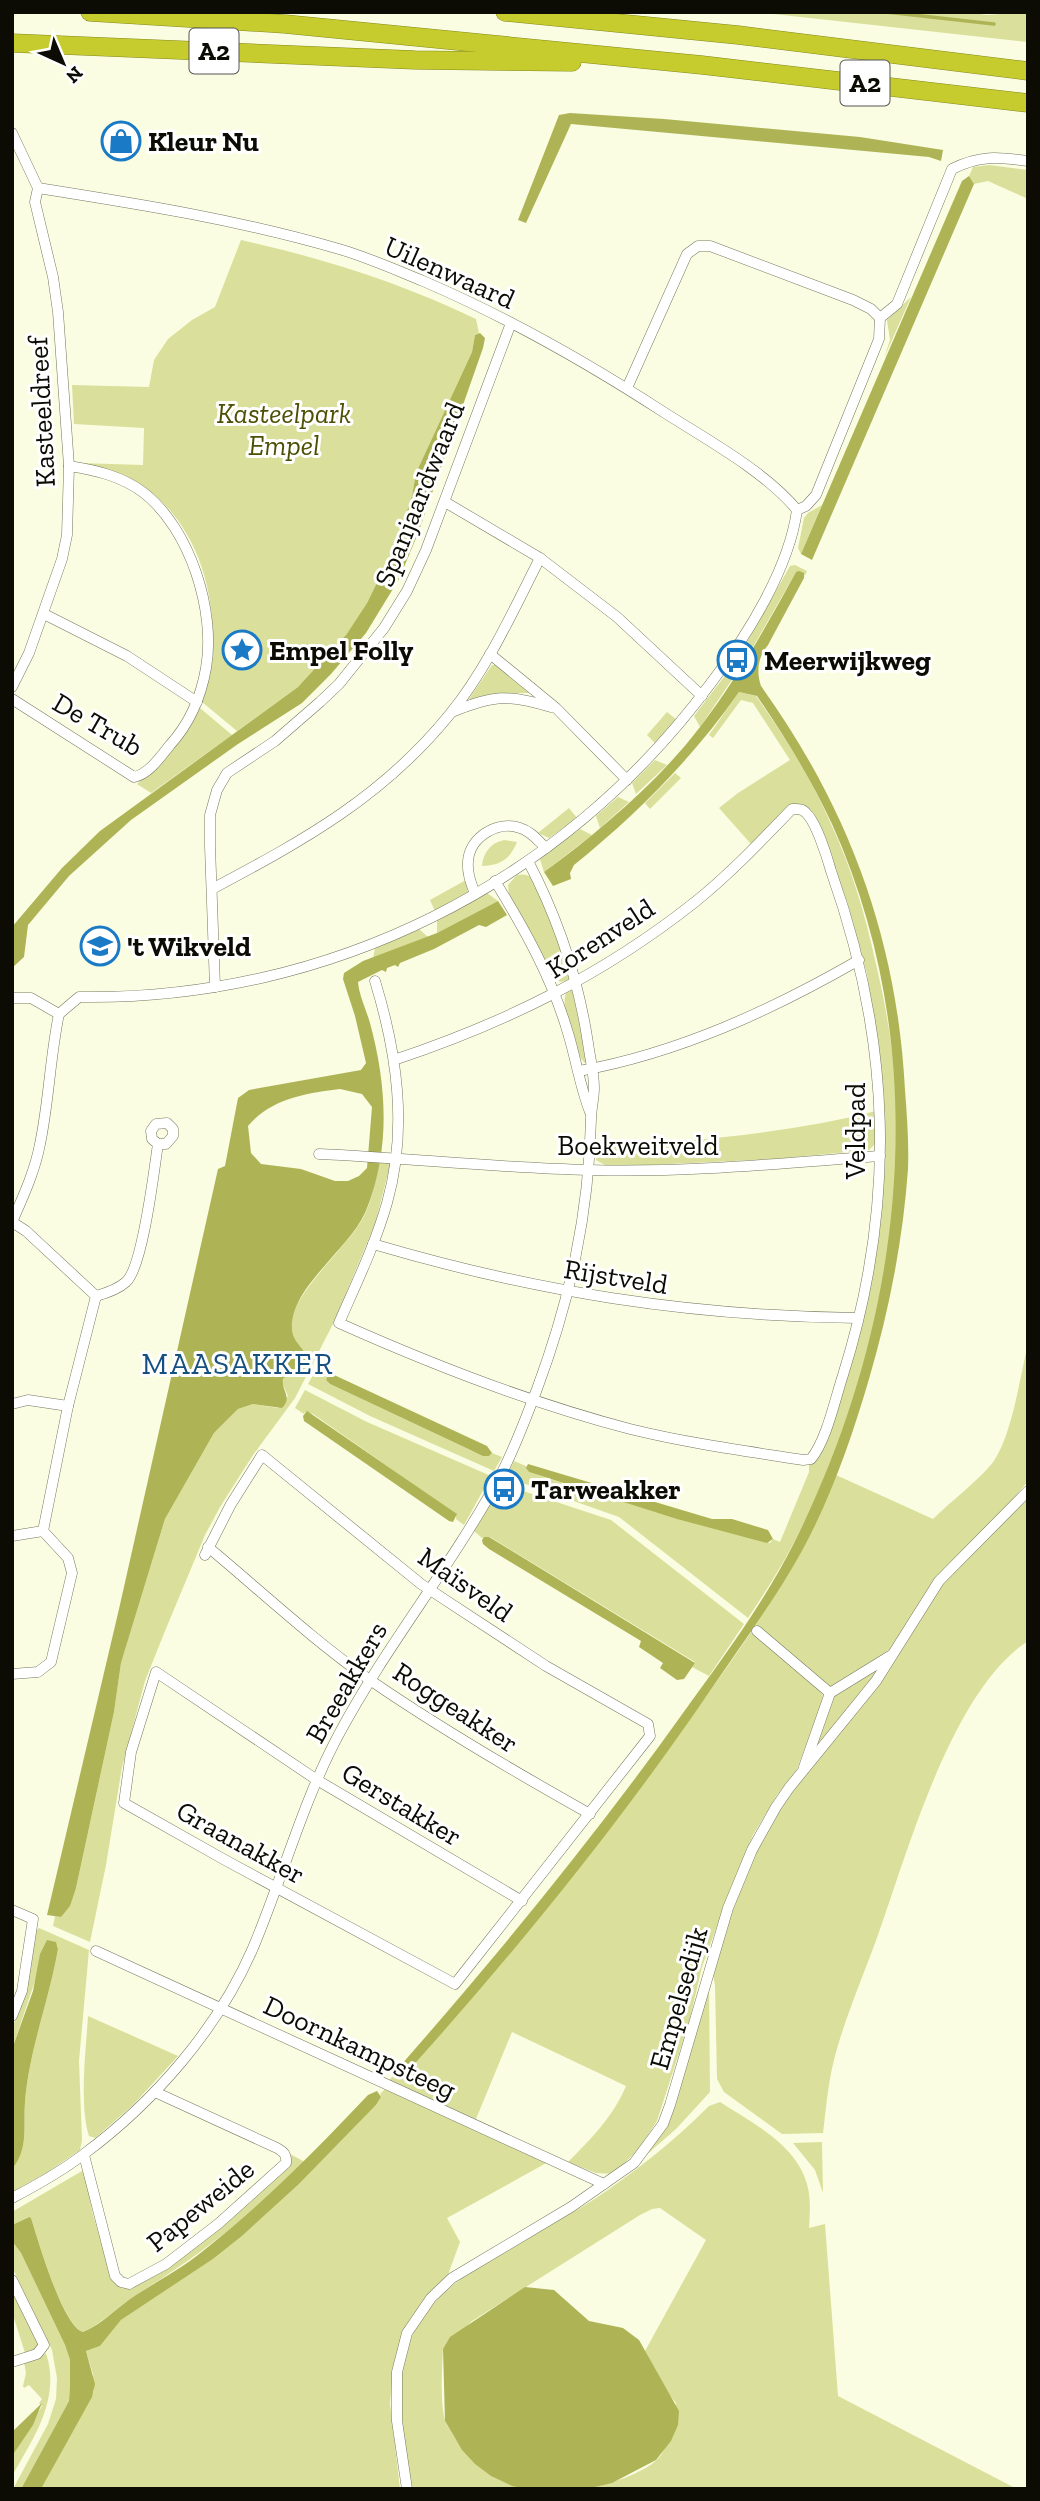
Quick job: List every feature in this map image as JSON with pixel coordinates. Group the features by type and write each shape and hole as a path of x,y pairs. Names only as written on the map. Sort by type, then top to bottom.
{"highway":[{"name":"A2","path":"90,12 285,24 702,65 1028,103"},
{"name":"A2","path":"505,12 738,35 1028,71"},
{"name":"A2","path":"12,43 415,60 702,65"}],"street":[{"name":"Kasteeldreef","path":"12,133 38,188 35,202 53,277 58,312 69,466 67,535 55,582 29,653 12,687"},
{"path":"96,1296 26,1231 12,1222 29,1182 40,1146 52,1047 59,1014 79,998 127,998 215,987 284,975 361,950 426,921 475,894 528,861 584,819 627,780 684,721 732,656 772,585 794,526 797,510 806,506 816,495 879,338 880,318 897,304 952,169 971,159 996,157 1028,161"},
{"name":"Uilenwaard","path":"38,188 173,209 340,249 468,300 626,388 758,475 787,498 797,510"},
{"path":"626,388 687,254 698,246 709,246 853,300 871,309 880,318"},
{"name":"Spanjaardwaard","path":"215,987 210,815 221,781 234,768 298,722 339,684 384,628 407,591 426,550 511,323"},
{"name":"De Trub","path":"12,699 134,777 158,760 188,722 207,667 207,632 197,578 182,539 170,520 143,492 123,480 94,470 69,466"},
{"path":"445,502 540,558 617,617 702,696"},
{"path":"212,889 306,837 369,796 422,746 451,713 490,654 540,558"},
{"path":"44,614 127,656 197,702"},
{"path":"490,654 556,708 627,780"},
{"path":"451,713 475,702 499,696 525,699 556,708"},
{"name":"Veldpad","path":"533,1400 630,1429 727,1449 803,1460 811,1459 816,1453 830,1416 858,1318 871,1253 877,1204 881,1119 875,1044 859,960 828,860 808,814 800,808"},
{"name":"Korenveld","path":"394,1060 453,1040 555,994 621,956 696,901 744,858 792,809 800,808"},
{"path":"475,894 469,877 468,859 482,835 501,827 523,828 546,848"},
{"name":"Breeakkers","path":"12,2198 84,2155 155,2092 188,2053 221,2007 252,1951 293,1838 338,1737 370,1680 465,1537 499,1478 533,1400 553,1344 582,1233 590,1170 594,1092 576,983 567,948 550,902 528,861"},
{"name":"Breeakkers","path":"495,881 542,962 555,994 579,1071 582,1093 591,1114"},
{"path":"579,1071 669,1047 740,1022 805,991 859,960"},
{"path":"374,981 388,1023 394,1060 399,1106 396,1159 387,1203 373,1244 339,1323 406,1353 533,1400"},
{"path":"12,998 32,998 59,1014"},
{"path":"96,1296 128,1281 137,1263 158,1144"},
{"name":"Boekweitveld","path":"319,1154 590,1170 748,1166 880,1156"},
{"name":"Rijstveld","path":"373,1244 439,1263 568,1292 665,1307 767,1316 858,1318"},
{"path":"43,1531 68,1406 96,1296"},
{"path":"12,1404 28,1399 68,1406"},
{"name":"Maïsveld","path":"207,1551 231,1504 262,1455 430,1590 546,1665 648,1724 650,1735 590,1814"},
{"name":"Empelsedijk","path":"407,2489 397,2421 397,2372 407,2333 431,2298 452,2278 571,2207 634,2163 663,2124 728,1908 752,1850 776,1808 853,1711 894,1654 939,1581 1028,1491"},
{"path":"12,1536 43,1531"},
{"path":"12,1674 38,1672 51,1662 72,1573 68,1558 43,1531"},
{"name":"Roggeakker","path":"207,1551 370,1680 489,1758 590,1814"},
{"path":"757,1631 830,1693"},
{"path":"804,1770 804,1763 830,1693 894,1654"},
{"name":"Gerstakker","path":"156,1672 317,1780 522,1900"},
{"name":"Graanakker","path":"156,1672 131,1752 124,1803 455,1984 522,1900"},
{"path":"522,1900 590,1814"},
{"path":"12,1910 33,1919 22,1991 12,2017"},
{"name":"Doornkampsteeg","path":"96,1951 604,2184"},
{"name":"Papeweide","path":"84,2155 116,2276 121,2282 129,2284 166,2263 218,2224 286,2163 284,2152 277,2148 155,2092"},
{"path":"12,2280 44,2345 37,2354 12,2361"}],"green space":[{"path":"755,12 966,12 987,15 1028,12 1028,42"},
{"path":"989,165 1028,170 1028,199 988,181 974,184 969,176 973,167"},
{"name":"Kasteelpark Empel","path":"241,240 332,263 419,294 476,319 479,333 475,335 472,352 416,473 412,496 394,548 367,603 346,635 315,671 298,687 237,731 202,702 209,674 212,615 207,585 185,530 167,507 145,488 114,472 80,463 143,465 144,428 74,424 72,385 149,387 154,360 168,339 192,320 215,307"},
{"path":"911,297 884,358 890,340 887,320"},
{"path":"822,505 801,554 798,548 804,518"},
{"path":"795,565 807,571 804,578 805,575 796,572 746,659 700,727 694,716 733,665 736,667 746,651 743,649 790,566"},
{"path":"492,665 496,665 530,693 499,693 472,701 469,699"},
{"path":"739,692 756,696 787,742 823,807 851,874 867,925 884,1000 893,1061 897,1122 891,1229 870,1340 854,1395 836,1449 815,1499 787,1555 748,1618 619,1517 514,1480 507,1475 514,1461 526,1466 529,1472 550,1479 770,1543 773,1539 780,1542 809,1472 809,1465 817,1460 822,1450 880,1210 885,1158 880,1058 867,974 847,901 813,813 802,804 792,804 751,844 719,808 790,760 753,703 741,700 713,738 709,735"},
{"path":"200,708 232,735 151,793 137,784 173,749"},
{"path":"667,712 677,720 656,744 647,735"},
{"path":"655,760 667,765 636,794 632,783"},
{"path":"675,773 681,778 650,809 645,803"},
{"path":"618,797 629,802 600,828 596,816"},
{"path":"569,808 577,818 549,838 538,833"},
{"path":"580,829 592,835 544,872 540,859"},
{"path":"504,840 517,842 508,857 500,862 482,866 489,849"},
{"path":"517,875 529,876 539,887 555,926 571,980 560,982 551,975 509,896 508,885"},
{"path":"466,880 468,892 435,911 430,900"},
{"path":"487,893 498,901 437,933 437,921"},
{"path":"419,929 428,937 373,959 375,948"},
{"path":"572,989 587,1062 585,1063 577,1050 566,1018 566,993"},
{"path":"876,1111 876,1143 869,1150 774,1159 649,1165 605,1165 596,1160 597,1147 737,1136 807,1126"},
{"path":"380,1161 391,1162 375,1224 334,1322 295,1398 253,1455 205,1535 145,1681 122,1767 90,1942 53,1926 55,1916 61,1917 76,1888 114,1712 121,1663 165,1519 214,1433 238,1409 253,1404 278,1408 288,1396 282,1383 286,1375 308,1365 310,1358 292,1335 292,1317 308,1287 365,1214"},
{"path":"1028,1344 1028,1481 1009,1504 939,1574 890,1649 831,1687 756,1625 802,1550 836,1475 933,1519 982,1474 997,1456 1009,1426"},
{"path":"316,1370 327,1377 326,1380 330,1384 472,1451 502,1457 494,1471 370,1416 308,1384"},
{"path":"305,1390 367,1422 491,1476 464,1525 456,1519 456,1514 313,1414 304,1414 295,1408"},
{"path":"502,1484 611,1520 744,1624 709,1676 692,1667 695,1662 490,1537 482,1538 474,1531"},
{"path":"1028,1494 1028,1641 1001,1664 977,1696 955,1733 936,1775 838,2045 830,2078 823,2133 782,2134 724,2092 717,2079 715,1985 712,1970 745,1874 775,1814 949,1575"},
{"path":"752,1631 818,1687 823,1696 822,1702 797,1769 777,1795 753,1835 732,1885 702,1967 689,2022 657,2121 638,2150 613,2174 596,2173 568,2162 608,2118 626,2086 512,2032 476,2119 389,2080 395,2074 402,2078 540,1916 670,1747"},
{"path":"882,1663 868,1685 810,1755 835,1695"},
{"path":"39,1928 89,1950 79,2061 82,2140 80,2150 12,2192 12,2169 23,2146 27,2083 58,1949 57,1944 36,1978 12,2049 12,2029 21,2004 35,1931"},
{"path":"709,1987 710,2092 676,2129 646,2155 661,2134"},
{"path":"88,2016 178,2056 132,2106 95,2138 89,2136 84,2109"},
{"path":"387,2087 550,2161 447,2218 460,2242 446,2280 421,2305 393,2373 390,2403 400,2489 41,2489 94,2391 93,2374 86,2351 100,2346 121,2320 213,2259 242,2236 299,2184 376,2105 380,2094"},
{"path":"720,2102 771,2136 793,2157 807,2184 809,2228 825,2224 838,2396 1017,2489 587,2489 627,2477 647,2467 661,2455 670,2430 676,2403 664,2388 645,2351 706,2240 660,2208 640,2215 472,2321 443,2349 442,2404 447,2426 467,2454 483,2470 503,2482 525,2489 411,2489 401,2412 402,2373 412,2336 425,2314 444,2293 466,2275 593,2200 668,2144 709,2106"},
{"path":"822,2142 823,2193 815,2170 793,2143"},
{"path":"290,2154 305,2162 245,2217 181,2266 83,2332 67,2315 45,2262 31,2218 12,2225 12,2212 82,2171 113,2281 121,2288 131,2289 180,2257"},
{"path":"12,2241 21,2253 70,2360 69,2401 21,2489 13,2489 48,2424 56,2399 57,2378 52,2350 12,2267"},
{"path":"12,2287 40,2345 36,2350 25,2353 12,2312"},
{"path":"46,2353 50,2370 48,2402 36,2432 12,2476 12,2456 42,2406 39,2403 42,2399 29,2385 24,2388 23,2386 26,2373 24,2362"}],"shaded area":[{"path":"570,113 860,137 943,150 941,161 929,157 571,124 526,223 518,220 559,115"},
{"path":"969,176 974,184 812,560 801,554 962,181"},
{"path":"480,333 485,338 483,348 417,536 399,579 366,633 302,703 238,744 131,820 69,876 28,925 24,957 12,968 12,927 62,868 100,831 298,687 346,635 367,603 394,548 412,496 416,473 472,352 475,335"},
{"path":"799,571 804,573 804,578 762,654 758,670 759,680 820,780 863,877 879,928 900,1034 907,1120 906,1196 899,1249 876,1353 856,1422 832,1487 803,1549 771,1602 602,1840 484,1985 402,2078 394,2073 470,1986 579,1852 649,1760 756,1609 794,1543 832,1458 861,1369 882,1279 894,1187 895,1094 886,1003 865,912 832,824 797,759 757,696 739,692 683,763 620,826 574,865 570,873 571,879 553,886 544,872 627,805 684,747 727,690"},
{"path":"498,901 507,915 486,927 479,925 434,949 400,963 398,967 395,965 387,968 386,972 382,970 358,982 378,1057 384,1109 380,1161 370,1201 357,1227 300,1299 292,1329 309,1361 303,1370 291,1371 283,1379 287,1401 282,1408 253,1404 238,1409 214,1433 165,1519 121,1663 114,1712 76,1888 70,1906 61,1917 47,1915 218,1169 225,1166 238,1098 249,1090 361,1070 366,1063 343,979 344,973 363,961 437,933","holes":["340,1089 362,1094 372,1107 367,1168 359,1176 348,1181 335,1181 301,1169 261,1164 251,1153 248,1126 278,1103 302,1095"]},
{"path":"332,1374 487,1446 492,1453 483,1456 330,1384 326,1380"},
{"path":"307,1411 457,1514 453,1522 304,1421 303,1416"},
{"path":"528,1464 712,1519 732,1519 768,1530 773,1539 767,1543 677,1519 529,1472 526,1468"},
{"path":"484,1537 489,1537 695,1663 684,1679 677,1680 660,1668 663,1663 639,1647 641,1641 489,1549 483,1544"},
{"path":"47,1940 56,1942 58,1949 27,2083 23,2146 12,2169 12,2049 33,1991 40,1954"},
{"path":"377,2091 381,2097 376,2105 299,2184 242,2236 213,2259 121,2320 100,2346 86,2351 95,2384 92,2397 41,2489 21,2489 69,2401 70,2360 21,2253 12,2241 12,2225 31,2218 60,2300 75,2327 83,2332 187,2263 247,2215 368,2095"},
{"path":"525,2287 554,2290 589,2321 623,2328 639,2340 679,2411 678,2425 671,2441 656,2460 612,2483 587,2489 525,2489 491,2476 462,2450 445,2421 443,2349 450,2337"},
{"path":"42,2403 33,2425 12,2456 12,2432"}],"waterway":[{"path":"886,12 994,24"}],"place":[{"name":"Kleur Nu","path":"121,141"},
{"name":"Empel Folly","path":"242,650"},
{"name":"Meerwijkweg","path":"737,660"},
{"name":"'t Wikveld","path":"100,946"},
{"name":"Tarweakker","path":"504,1489"}],"district":[{"name":"MAASAKKER","path":"238,1364"}]}
